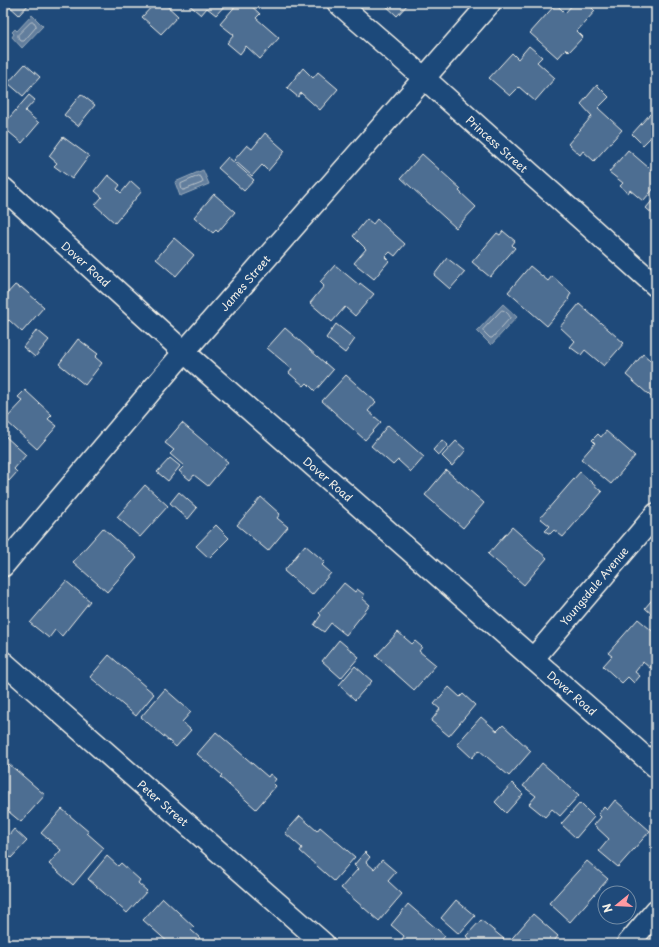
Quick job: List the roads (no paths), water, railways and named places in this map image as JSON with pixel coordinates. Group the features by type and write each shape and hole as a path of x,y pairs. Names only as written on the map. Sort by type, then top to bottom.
{"main road":[{"path":"628,944 656,911"}],"street":[{"name":"Princess Street","path":"338,3 656,286"},
{"name":"James Street","path":"3,566 184,352 490,3"},
{"name":"Dover Road","path":"3,188 184,352 656,767"},
{"name":"Youngsdale Avenue","path":"533,659 656,514"},
{"name":"Peter Street","path":"3,662 324,944"}],"water":[{"path":"32,15 43,26 22,48 12,37 14,34 12,32 15,29 17,31"},
{"path":"203,170 209,184 180,196 175,182"},
{"path":"503,304 517,317 491,345 477,331"}]}
